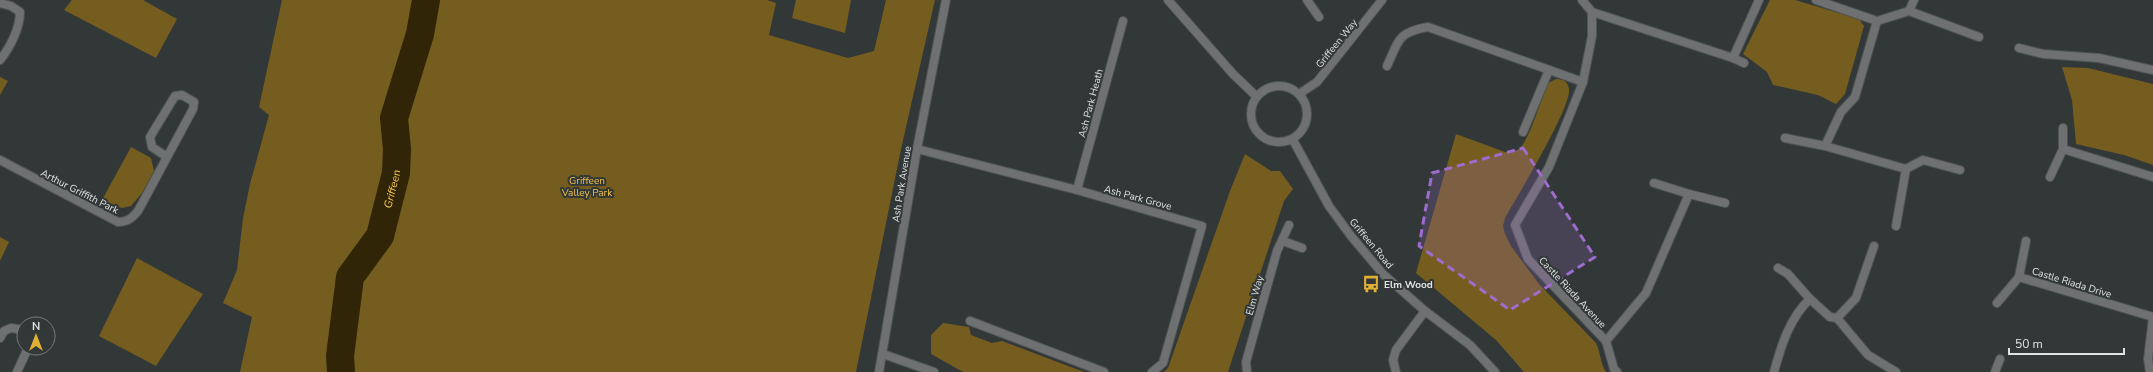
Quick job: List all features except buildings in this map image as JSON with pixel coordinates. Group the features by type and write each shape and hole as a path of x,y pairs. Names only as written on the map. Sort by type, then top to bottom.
{"street":[{"name":"Ash Park Avenue","path":"879,372 917,149 946,0"},
{"path":"1168,0 1233,74 1256,96"},
{"path":"1307,0 1319,17"},
{"name":"Griffeen Way","path":"1299,94 1317,82 1382,0"},
{"path":"1582,0 1592,12 1733,58 1744,64"},
{"path":"1733,58 1759,0"},
{"path":"1816,0 1877,21 1909,11 1980,37"},
{"path":"1909,11 1914,0"},
{"path":"0,3 11,6 20,12 20,20 13,37 0,60"},
{"name":"Castle Riada Avenue","path":"1592,12 1592,36 1583,82 1549,167 1515,225 1528,259 1606,342 1614,369 1617,372"},
{"name":"Ash Park Heath","path":"1076,190 1123,21"},
{"path":"1825,146 1841,112 1855,97 1877,21"},
{"path":"1387,66 1400,37 1414,30 1428,27 1583,82"},
{"path":"2019,48 2043,54 2099,58 2153,70"},
{"path":"1523,132 1549,70"},
{"path":"1273,86 1291,88 1299,94 1307,109 1307,118 1304,126 1293,140 1273,142 1256,132 1250,113 1256,96 1264,89 1273,86"},
{"name":"Arthur Griffith Park","path":"0,160 118,222 125,222 132,219 138,211 167,157 193,108 194,102 182,95 175,96 150,137 152,147 167,157"},
{"path":"2050,177 2063,149 2063,128"},
{"path":"1785,138 1825,146 1906,169 1923,160 1960,170"},
{"name":"Griffeen Road","path":"1293,140 1329,206 1351,236 1383,274 1425,311 1470,345 1495,372"},
{"name":"Ash Park Grove","path":"917,149 1076,190 1202,226 1163,363 1152,372"},
{"path":"2063,149 2153,177"},
{"path":"1896,226 1906,169"},
{"path":"1654,183 1688,194 1725,203"},
{"name":"Castle Riada Avenue","path":"1606,342 1646,293 1688,194"},
{"name":"Elm Way","path":"1247,372 1246,362 1277,251 1283,241 1289,225"},
{"path":"1283,241 1302,248"},
{"path":"2019,276 2026,241"},
{"path":"1837,318 1856,298 1874,246"},
{"path":"1778,268 1788,274 1830,317 1837,318 1868,355 1896,372"},
{"name":"Castle Riada Drive","path":"1997,303 2019,276 2153,317 2148,359 2150,372"},
{"path":"1774,372 1781,344 1802,306 1810,298"},
{"path":"1396,372 1392,360 1396,350 1425,311"},
{"path":"970,321 1104,372"},
{"path":"0,338 4,331 11,328 16,329"},
{"path":"883,354 934,372"},
{"path":"17,372 24,356"},
{"path":"1995,372 2000,359"}],"highlighted area":[{"path":"1523,148 1595,257 1510,310 1419,246 1432,173"}],"green space":[{"path":"72,0 143,0 177,19 156,58 64,10"},
{"name":"Griffeen Valley Park","path":"282,0 767,0 776,3 769,35 848,58 874,51 886,0 935,0 901,149 856,372 240,372 252,317 223,303 237,270 243,218 250,184 269,115 259,107"},
{"path":"796,0 851,0 845,33 792,18"},
{"path":"1770,0 1795,0 1859,19 1864,26 1845,94 1836,104 1818,95 1773,85 1767,72 1743,54"},
{"path":"2062,67 2088,68 2153,84 2153,165 2124,155 2076,144 2072,100"},
{"path":"0,77 8,81 0,95"},
{"path":"1556,79 1566,82 1569,89 1568,99 1553,132 1505,218 1503,226 1511,246 1539,284 1596,343 1606,372 1524,372 1496,340 1416,273 1456,134 1505,152 1512,152 1519,149 1527,137 1548,83"},
{"path":"131,147 151,158 154,171 142,193 131,206 122,208 102,200"},
{"path":"1245,154 1271,171 1280,171 1293,189 1284,201 1228,372 1164,372 1168,368 1230,191"},
{"path":"0,237 9,242 0,261"},
{"path":"137,258 203,294 156,366 99,336"},
{"path":"943,323 969,327 971,335 992,343 1002,341 1084,372 963,372 931,354 931,335"}],"waterway":[{"name":"Griffeen","path":"341,372 340,356 350,277 380,236 396,173 397,149 394,118 420,34 426,0"}],"place":[{"name":"Elm Wood","path":"1371,284"}]}
